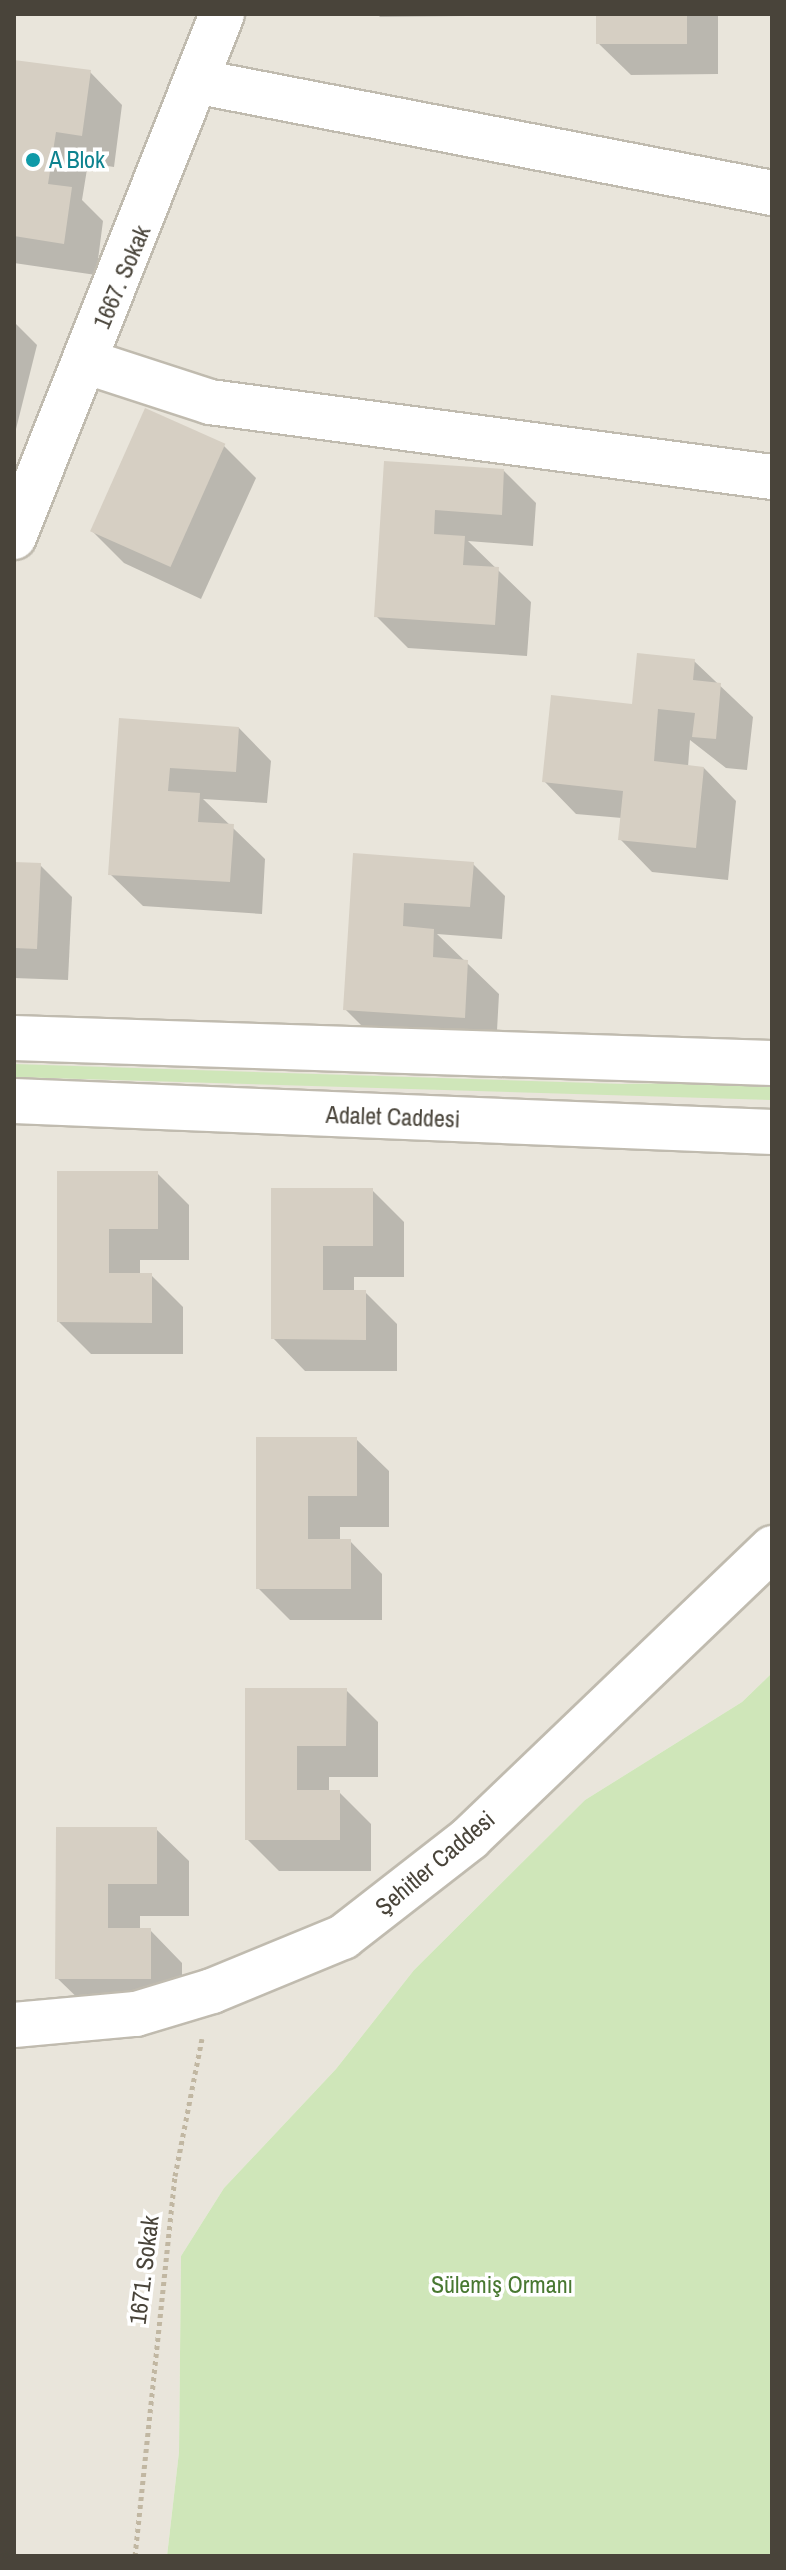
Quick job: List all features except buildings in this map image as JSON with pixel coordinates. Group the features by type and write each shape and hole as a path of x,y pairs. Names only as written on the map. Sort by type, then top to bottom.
{"street":[{"name":"1667. Sokak","path":"14,537 200,82 222,14"},
{"path":"200,82 772,193"},
{"path":"87,362 210,402 772,477"},
{"path":"14,1038 772,1063"},
{"name":"Adalet Caddesi","path":"14,1101 772,1132"},
{"name":"Şehitler Caddesi","path":"14,2025 136,2014 212,1991 343,1937 403,1895 772,1548"}],"path":[{"name":"1671. Sokak","path":"135,2556 175,2176 212,1991"}],"shaded area":[{"path":"14,14 772,14 772,1673 742,1702 585,1800 414,1970 336,2069 224,2188 181,2256 179,2452 167,2556 14,2556"}],"green space":[{"path":"14,1064 622,1084 772,1082 772,1100 14,1077"},
{"name":"Sülemiş Ormanı","path":"772,1673 772,2556 167,2556 179,2452 181,2256 224,2188 336,2069 414,1970 585,1800 742,1702"}],"place":[{"name":"A Blok","path":"33,160"}]}
